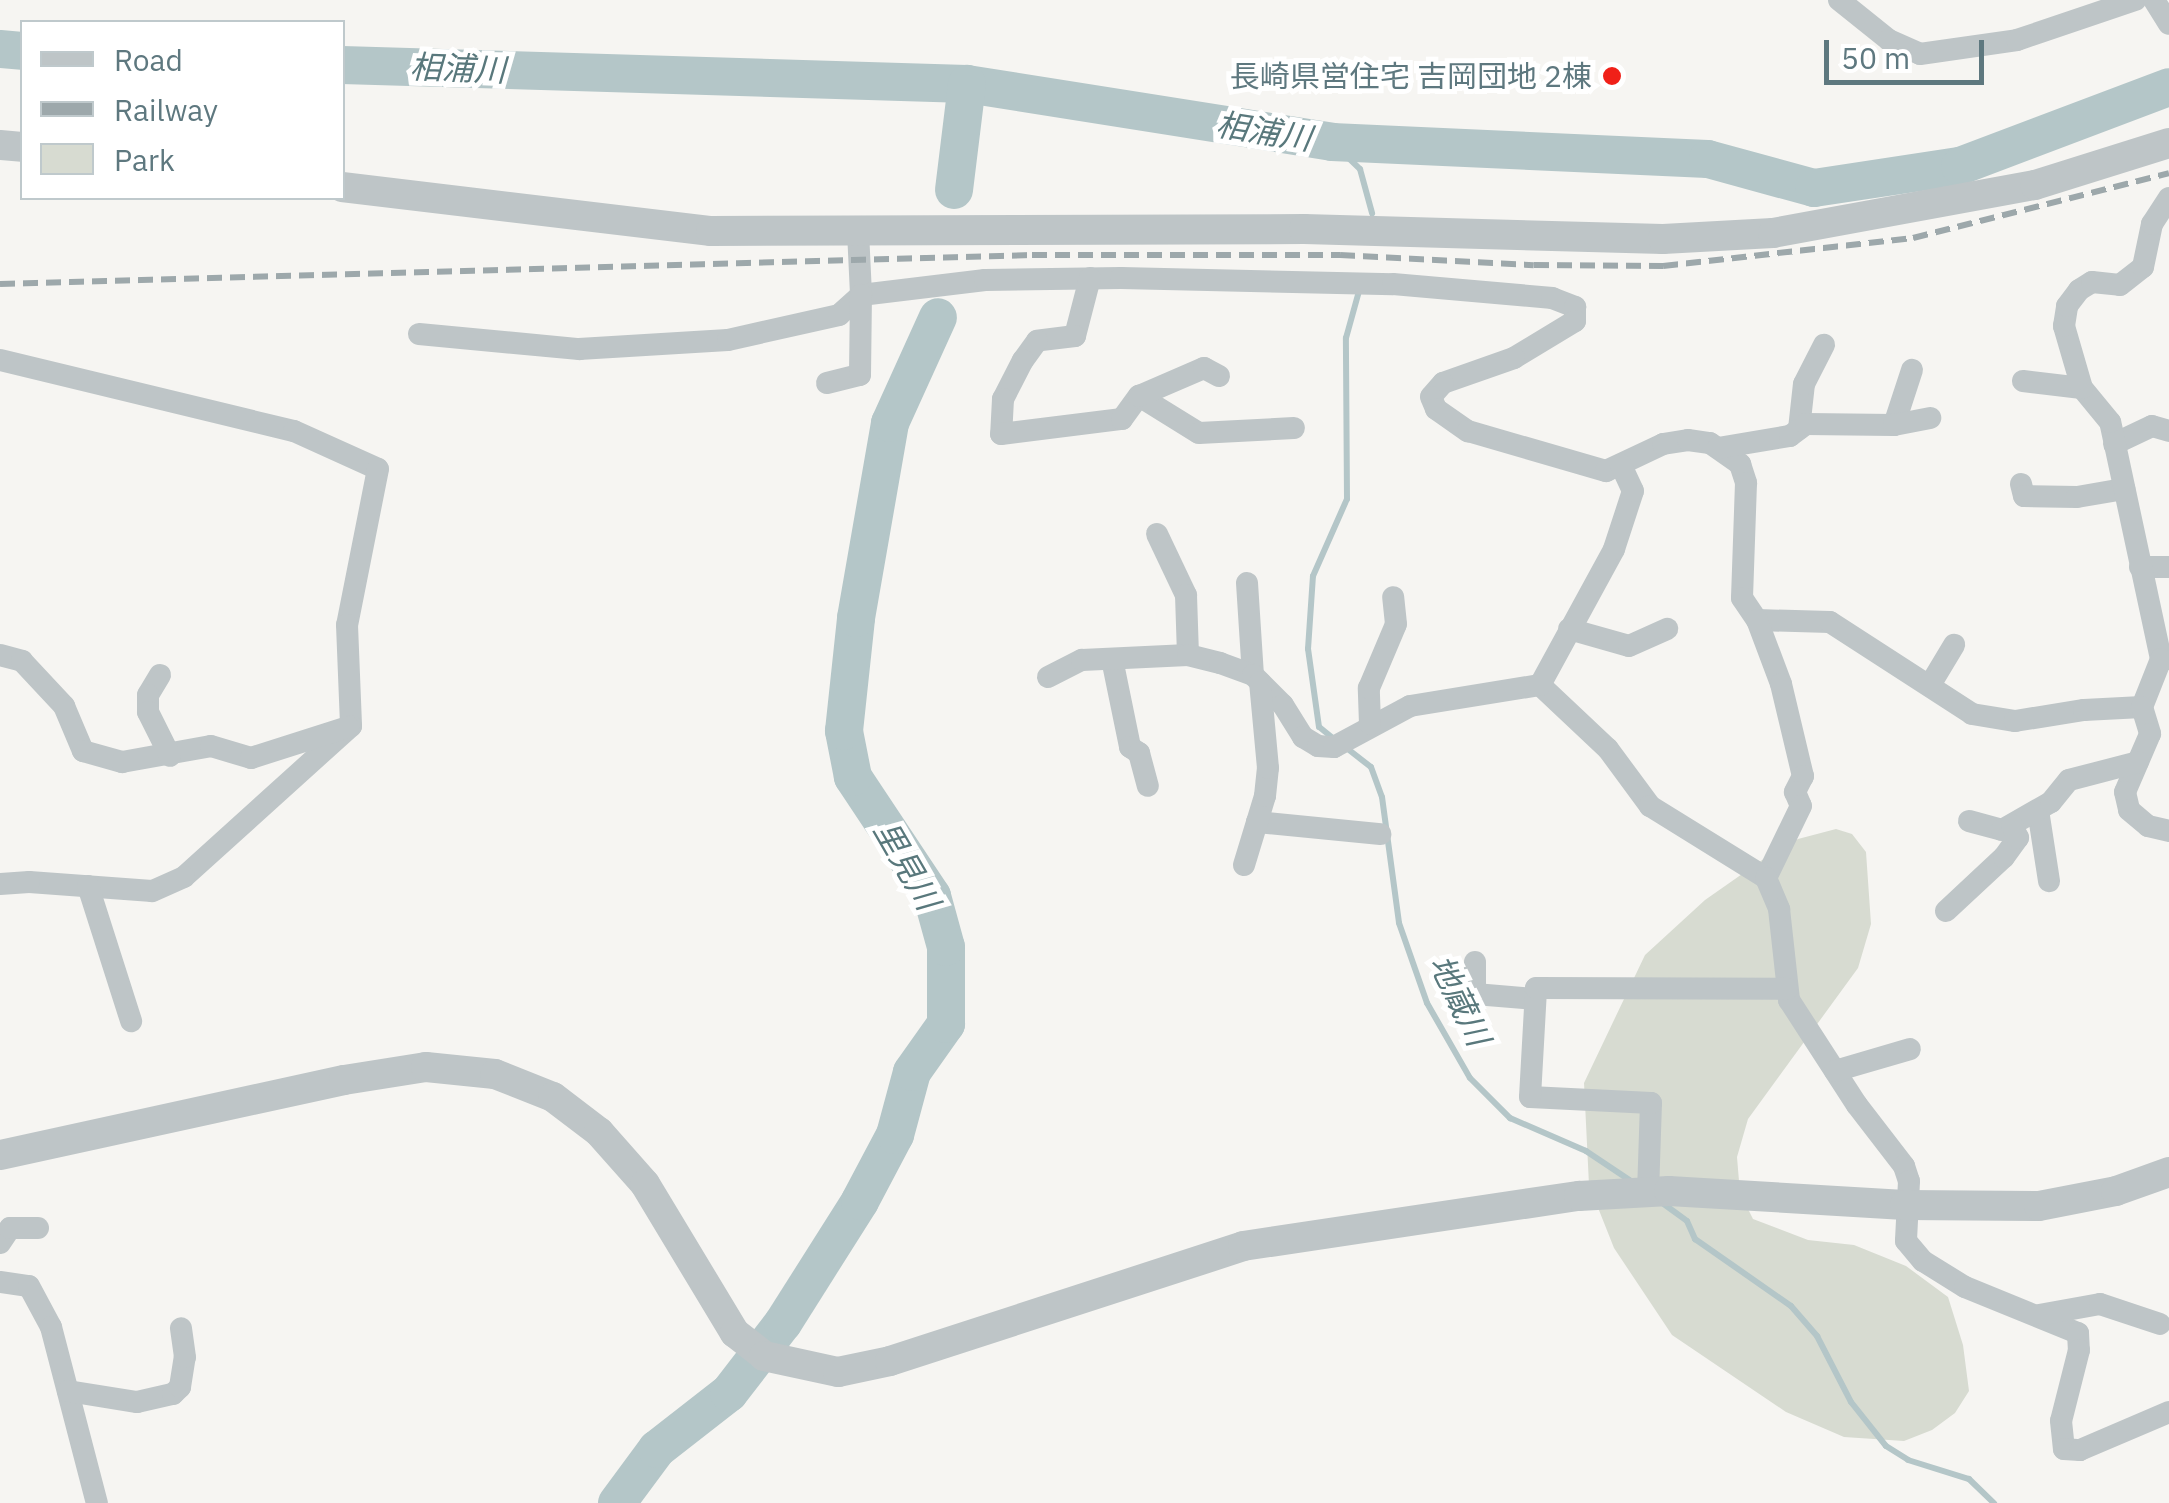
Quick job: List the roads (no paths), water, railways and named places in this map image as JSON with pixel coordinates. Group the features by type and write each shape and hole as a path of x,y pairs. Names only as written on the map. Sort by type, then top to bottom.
{"street":[{"path":"1839,0 1889,40 1920,54 2016,40 2135,0"},
{"path":"345,187 658,227 858,231 1304,228 1663,239 1773,233 2035,185 2169,143"},
{"path":"2169,198 2152,224 2143,267 2120,285 2092,282 2079,290 2067,306 2064,326 2082,388 2110,422 2140,567 2165,659 2142,707 2150,734 2125,792 2129,810 2148,826 2169,830"},
{"path":"839,387 860,376 862,295 858,231"},
{"path":"1090,278 1075,336 1037,341 1023,360 1003,399 997,439 1122,419 1139,396 1204,368 1219,376"},
{"path":"418,334 579,349 728,340 839,315 862,295 986,280 1090,278 1393,284 1552,298 1576,307 1575,321 1514,358 1443,383 1431,397 1436,410 1468,431 1606,471 1663,444 1688,440 1718,448 1740,464 1746,483 1742,598 1757,620 1781,684 1803,776 1795,792 1801,806 1766,878"},
{"path":"1799,429 1804,384 1824,345"},
{"path":"0,360 294,431 378,469 348,625 351,726 184,877 152,891 0,884"},
{"path":"1894,425 1912,370"},
{"path":"2023,381 2082,388"},
{"path":"1139,396 1199,433 1282,436"},
{"path":"1718,448 1790,436 1806,424 1894,425 1930,418"},
{"path":"2114,444 2152,426 2169,431"},
{"path":"1540,686 1614,549 1633,491 1622,465"},
{"path":"2022,484 2024,496 2077,497 2124,489"},
{"path":"1157,534 1186,595 1188,655"},
{"path":"2140,567 2169,567"},
{"path":"1244,865 1268,768 1247,583"},
{"path":"1370,724 1369,688 1396,624 1393,598"},
{"path":"1757,620 1830,622 1972,714 2015,721 2084,710 2142,707"},
{"path":"1569,629 1629,646 1667,629"},
{"path":"1930,685 1954,644"},
{"path":"0,655 22,661 64,706 83,750 122,762 211,746 250,758 351,726"},
{"path":"1048,677 1082,660 1188,655 1256,678 1283,705 1302,738 1318,746 1334,747 1370,724 1410,706 1540,686"},
{"path":"1112,659 1130,747 1139,753 1148,786"},
{"path":"160,676 148,696 148,712 170,756"},
{"path":"1540,686 1608,749 1650,806 1766,878 1780,909 1788,1000 1904,1166 1909,1181 1906,1241 1923,1261 1965,1288 2078,1333 2079,1350 2062,1421 2064,1450 2080,1450 2167,1418"},
{"path":"1969,821 2002,830 2052,802 2069,780 2138,762"},
{"path":"2038,810 2049,881"},
{"path":"1257,822 1380,834"},
{"path":"1946,911 2004,857 2018,838 2012,824"},
{"path":"88,886 131,1022"},
{"path":"1475,962 1475,994 1536,999"},
{"path":"1648,1192 1651,1102 1530,1097 1536,988 1589,978 1787,990"},
{"path":"1835,1071 1910,1049"},
{"path":"0,1155 344,1080 426,1067 496,1074 552,1097 599,1132 645,1184 735,1333 764,1356 838,1372 890,1360 1243,1246 1579,1196 1648,1192 2039,1206 2116,1191 2169,1172"},
{"path":"0,1243 10,1228 38,1228"},
{"path":"0,1282 29,1286 50,1327 98,1503"},
{"path":"2039,1315 2100,1304 2160,1324"},
{"path":"68,1391 137,1402 173,1394 180,1387 185,1358 182,1328"}],"waterway":[{"name":"相浦川","path":"0,49 20,51"},
{"name":"相浦川","path":"345,65 967,84 1332,142 1708,159 1814,188 1960,166 2169,87"},
{"name":"里見川","path":"954,190 967,84"},
{"name":"地蔵川","path":"1332,142 1360,169 1372,213"},
{"name":"地蔵川","path":"1334,739 1319,727 1308,649 1313,576 1347,499 1346,338 1359,291"},
{"name":"里見川","path":"617,1503 657,1449 729,1393 783,1323 860,1201 895,1135 912,1072 946,1024 946,947 932,896 853,777 844,731 856,618 890,423 938,317"},
{"name":"地蔵川","path":"1344,746 1371,767 1382,797 1399,923 1427,1003 1470,1078 1510,1118 1586,1151 1631,1181"},
{"name":"地蔵川","path":"1661,1202 1687,1221 1695,1239 1791,1306 1817,1336 1851,1402 1886,1446 1908,1460 1969,1479 1994,1503"}],"railway":[{"path":"0,284 1032,255 1340,255 1534,265 1663,266 1913,238 2169,173"}],"place":[{"name":"長崎県営住宅 吉岡団地 2棟","path":"1612,76"}]}
